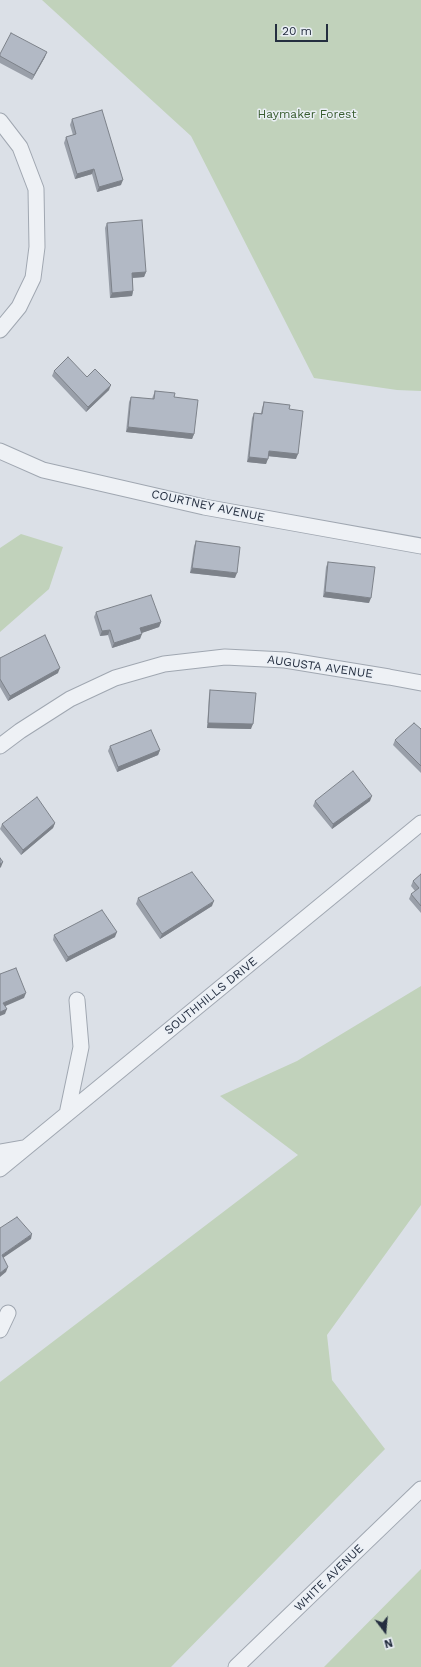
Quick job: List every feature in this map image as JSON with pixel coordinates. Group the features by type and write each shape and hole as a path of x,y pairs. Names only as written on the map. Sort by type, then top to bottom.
{"street":[{"path":"0,121 20,147 36,190 37,247 33,278 19,307 0,330"},
{"name":"COURTNEY AVENUE","path":"0,451 43,470 204,507 421,546"},
{"name":"AUGUSTA AVENUE","path":"0,746 20,731 70,700 115,678 164,664 225,657 285,660 389,676 421,683"},
{"name":"SOUTHHILLS DRIVE","path":"0,1169 421,823"},
{"path":"67,1114 80,1047 77,1000"},
{"path":"0,1152 25,1148"},
{"path":"0,1330 8,1313"},
{"name":"WHITE AVENUE","path":"236,1667 421,1489"}],"green space":[{"name":"Haymaker Forest","path":"42,0 421,0 421,391 397,390 314,378 191,136"},
{"path":"21,534 63,547 49,589 0,632 0,548"},
{"path":"421,986 421,1205 327,1335 332,1380 385,1449 171,1667 0,1667 0,1382 298,1155 220,1096 297,1061"},
{"path":"421,1569 421,1667 324,1667"}],"building":[{"path":"11,33 47,52 34,75 0,56"},
{"path":"102,110 123,180 99,187 94,169 77,174 66,137 76,134 72,119"},
{"path":"142,220 146,272 132,273 133,291 112,293 107,223"},
{"path":"68,357 87,377 95,369 111,385 88,407 54,371"},
{"path":"155,391 175,393 174,397 198,400 194,434 128,427 131,397 154,399"},
{"path":"264,402 290,405 289,409 303,411 298,454 269,451 268,459 249,457 254,413 262,414"},
{"path":"196,541 240,547 237,573 192,568"},
{"path":"328,562 375,567 371,598 325,592"},
{"path":"151,595 161,622 140,628 142,634 114,643 110,630 102,631 96,612"},
{"path":"45,635 60,668 10,696 0,679 0,658"},
{"path":"210,690 256,693 253,724 208,723"},
{"path":"414,723 421,729 421,766 395,740"},
{"path":"151,730 160,750 118,767 110,746"},
{"path":"353,771 372,796 333,824 315,801"},
{"path":"37,797 55,823 23,850 2,824"},
{"path":"192,872 214,901 162,934 138,898"},
{"path":"421,874 421,906 411,894 419,888 413,881"},
{"path":"102,910 117,932 68,957 54,935"},
{"path":"16,968 26,993 3,1003 7,1009 0,1012 0,974"},
{"path":"17,1217 32,1234 2,1255 8,1267 0,1273 0,1228"}]}
